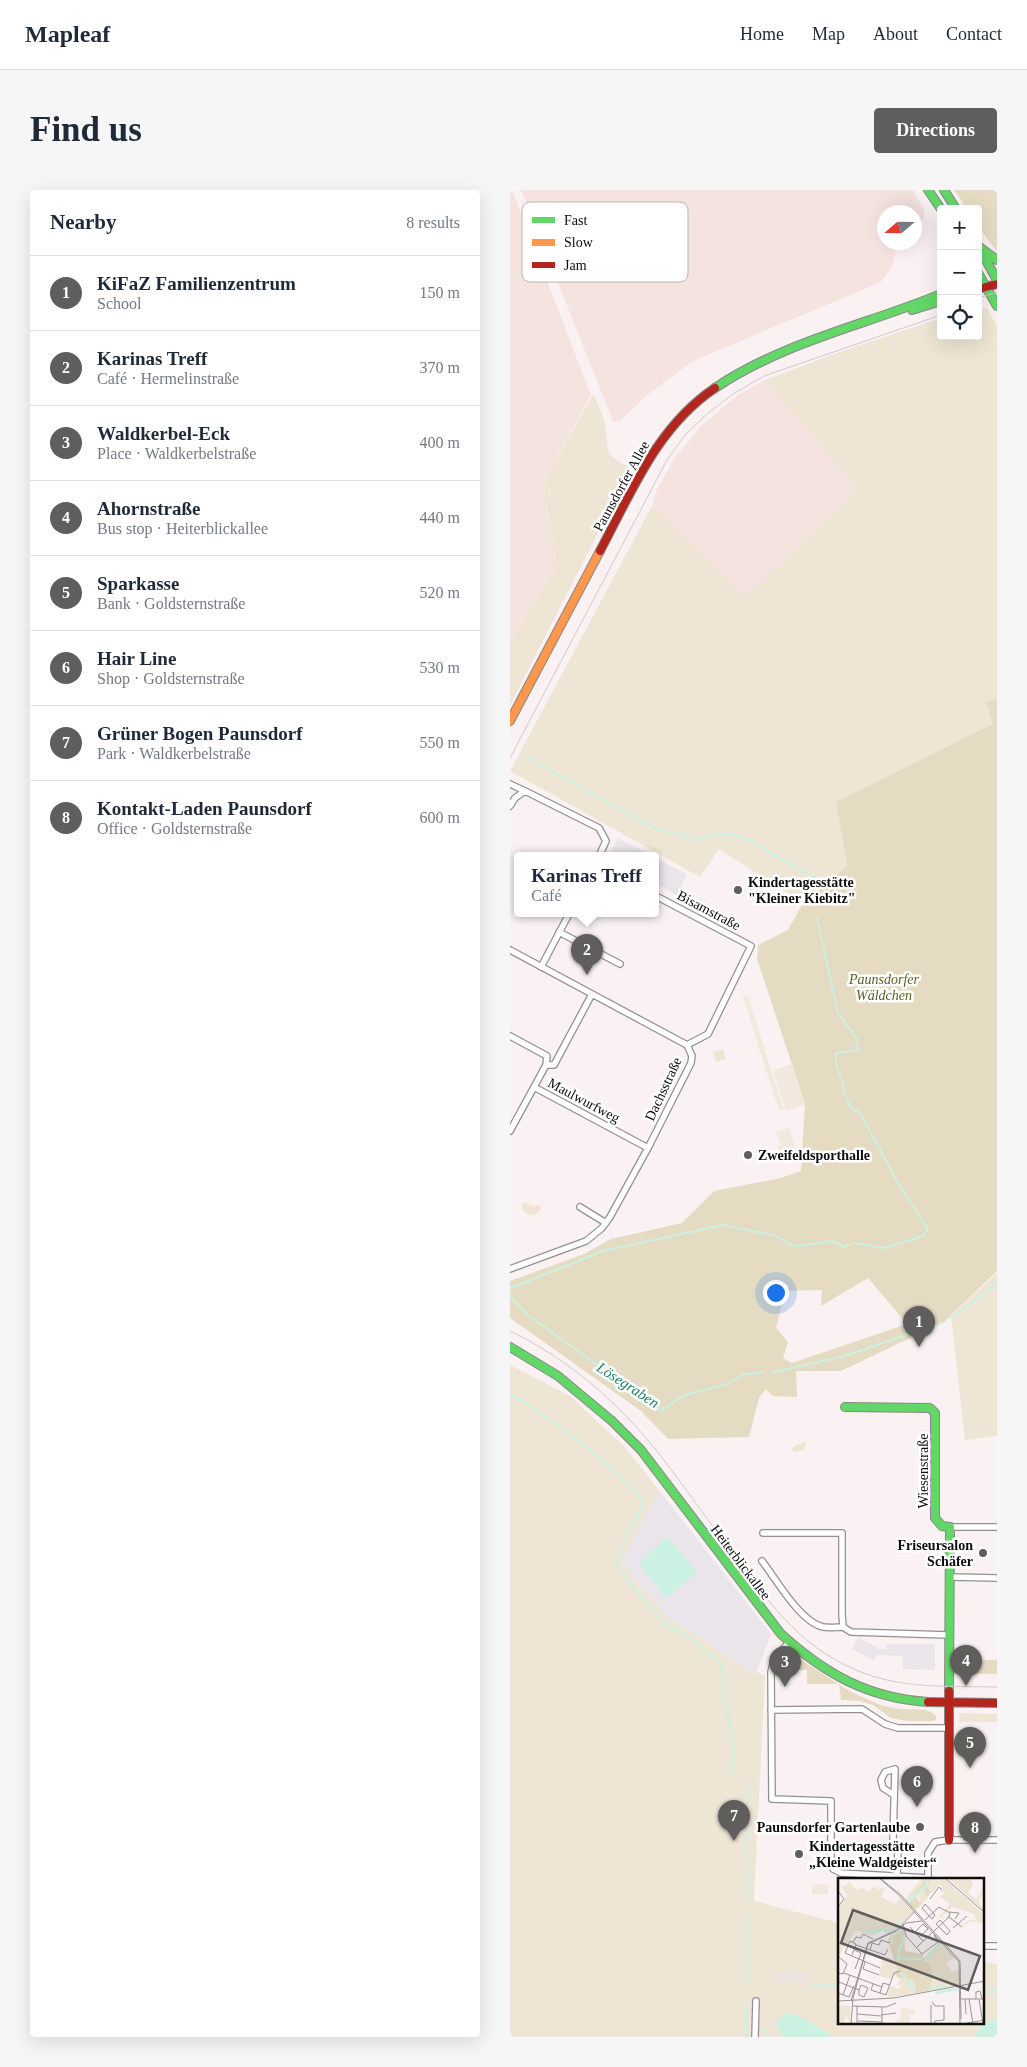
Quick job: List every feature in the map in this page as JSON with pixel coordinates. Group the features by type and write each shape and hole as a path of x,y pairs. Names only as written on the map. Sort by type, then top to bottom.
{"main road":[{"path":"928,190 938,205"},
{"path":"944,190 953,205"},
{"path":"982,249 997,260"},
{"path":"980,250 996,276 982,277"},
{"path":"997,284 982,288 997,306"},
{"name":"Paunsdorfer Allee","path":"510,721 655,448 671,427 703,396 749,366 813,340 938,295"},
{"name":"Paunsdorfer Allee","path":"884,316 898,314 937,302"},
{"name":"Heiterblickallee","path":"510,1347 558,1376 578,1391 641,1450 763,1611 789,1642 835,1674 856,1686 875,1693 897,1698 948,1703 997,1704"},
{"name":"Wiesenstraße","path":"845,1407 930,1408 934,1410 935,1518 942,1526 950,1527"},
{"path":"949,1840 950,1527"}],"street":[{"path":"510,784 599,828 606,841 601,852"},
{"path":"510,806 515,798 525,791"},
{"name":"Bisamstraße","path":"659,898 751,946"},
{"path":"541,966 567,917"},
{"path":"559,932 620,964"},
{"name":"Dachsstraße","path":"510,1269 586,1241 606,1223 648,1148 690,1063 692,1056 687,1045 708,1034 751,946"},
{"path":"510,950 687,1045"},
{"path":"546,1065 554,1064 592,994"},
{"path":"510,1036 547,1056 546,1065 510,1131"},
{"name":"Maulwurfweg","path":"534,1088 648,1148"},
{"path":"580,1207 606,1223"},
{"path":"950,1527 997,1527"},
{"path":"763,1533 842,1533 843,1627"},
{"name":"Heiterblickallee","path":"762,1561 789,1598 809,1619 817,1624 826,1627 843,1627 851,1632 949,1634"},
{"path":"950,1577 997,1578"},
{"path":"789,1642 774,1660 771,1672 772,1799 831,1801 831,1862 834,1869 841,1874 918,1878"},
{"path":"772,1710 862,1709 885,1724 898,1728 948,1728"},
{"path":"894,1795 893,1840 898,1850 898,1876"},
{"path":"928,1878 928,1853 935,1842 949,1840 997,1840"},
{"path":"984,1946 997,1946"},
{"path":"755,2037 756,2001"}],"shaded area":[{"path":"510,190 512,190 522,216 522,282 547,282 591,395 544,482 555,556 552,573 510,643"},
{"path":"521,190 913,190 921,205 877,205 877,250 896,250 892,267 881,282 693,361 646,396 619,422 613,421 558,282 688,282 688,202 526,202"},
{"path":"922,206 924,210 922,220"},
{"path":"987,308 997,326 997,698 986,702 994,724 836,802 847,866 803,903 719,849 700,877 659,854 659,852 655,852 510,771 652,506 746,597 859,489 765,380 831,355 937,319 937,340 982,340 982,309"},
{"path":"765,380 859,489 746,598 652,506 657,489 676,456 701,426 738,395"},
{"path":"593,394 604,420 608,451 615,459 630,468 630,471 510,705 510,643 552,573 555,556 544,482"},
{"path":"618,838 644,852 611,852"},
{"path":"659,860 687,874 677,895 659,886"},
{"path":"748,996 784,1110 779,1111 743,997"},
{"path":"723,1049 726,1059 716,1062 713,1052"},
{"path":"792,1064 805,1105 786,1111 773,1070"},
{"path":"789,1128 799,1158 786,1162 783,1153 780,1153 778,1147 781,1146 776,1132"},
{"path":"524,1202 532,1206 540,1205 541,1209 536,1214 529,1215 523,1211 522,1206"},
{"path":"997,1273 997,1436 965,1440 951,1316"},
{"path":"510,1365 570,1396 624,1446 659,1490 624,1556 626,1569 668,1617 755,1675 756,1672 765,1675 754,1901 838,1923 838,2024 984,2024 984,1961 997,1964 997,2037 510,2037"},
{"path":"807,1442 803,1450 796,1452 791,1450 796,1445"},
{"path":"659,1490 771,1634 755,1676 667,1617 626,1569 623,1556"},
{"path":"667,1537 697,1572 666,1598 639,1563"},
{"path":"858,1637 880,1649 886,1649 886,1644 935,1644 935,1670 903,1669 903,1656 877,1655 873,1660 852,1649"},
{"path":"961,1713 997,1714 997,1722 958,1722"},
{"path":"828,1884 828,1894 812,1894 812,1885"},
{"path":"774,1973 806,1973 806,1981 774,1981"},
{"path":"789,2013 799,2016 834,2037 783,2037 776,2023 783,2015"},
{"path":"997,2018 997,2037 974,2037 983,2025"}],"green space":[{"path":"954,190 997,190 997,252 982,231 982,205 964,205"},
{"name":"Paunsdorfer Wäldchen","path":"997,698 997,1271 944,1322 841,1371 796,1371 797,1397 773,1396 766,1389 759,1398 749,1437 668,1439 641,1411 510,1318 510,1281 584,1254 611,1239 682,1223 714,1191 781,1178 801,1171 805,1104 757,959 758,945 788,930 803,903 847,866 836,802 993,724 986,702","holes":["868,1278 907,1324 792,1363 783,1358 788,1342 776,1328 785,1291 822,1290 821,1306"]},
{"path":"785,1649 838,1684 807,1684 807,1670 782,1670 781,1675 774,1675 776,1661"},
{"path":"957,1654 965,1654 967,1660 997,1660 997,1674 952,1673 951,1667"},
{"path":"839,1685 887,1707 928,1711 936,1716 936,1719 934,1721 907,1721 891,1718 873,1705 860,1701 841,1700"}],"waterway":[{"path":"527,757 658,830 700,839 711,835 735,834 755,843 804,872 834,886"},
{"path":"817,918 838,1013 857,1039 858,1050 836,1053 837,1067 846,1097 852,1110 859,1111 898,1183 928,1229 923,1236 885,1248 854,1243"},
{"path":"510,1291 511,1288 603,1251 723,1225 776,1236 791,1245 800,1246 832,1241 845,1247 848,1245"},
{"name":"Lösegraben","path":"949,1318 971,1304 997,1283"},
{"name":"Lösegraben","path":"510,1296 528,1315 660,1410 666,1408 682,1396 727,1384 743,1375 762,1372"},
{"name":"Lösegraben","path":"771,1373 848,1355 941,1323"},
{"path":"510,1394 545,1416 579,1442 641,1498 643,1503 641,1509 619,1551 616,1563 623,1575 664,1623 693,1640 720,1663 723,1671 724,1696 735,1754 729,1776"},
{"path":"747,1900 746,1807 748,1782"},
{"path":"747,1911 747,1983"},
{"path":"811,1986 838,1985"},
{"path":"984,1989 997,1990"},
{"path":"747,2005 747,2037"},
{"path":"764,2029 769,2037"}],"tram line":[{"path":"982,297 997,292"},
{"path":"510,758 667,460 685,435 707,414 733,394 764,376 937,316"},
{"path":"510,1331 532,1342 573,1369 628,1418 660,1455 777,1611 808,1641 825,1654 844,1665 882,1679 931,1686 997,1687"}],"traffic: fast":[{"path":"928,190 938,205"},
{"path":"944,190 953,205"},
{"path":"982,249 997,260"},
{"path":"980,250 997,280"},
{"path":"982,280 997,306"},
{"path":"715,388 768,358 825,335 938,295"},
{"path":"912,310 937,302"},
{"path":"510,1347 558,1376 612,1421 641,1450 781,1634 797,1648 848,1682 886,1695 906,1700 928,1702"},
{"path":"845,1407 930,1408 935,1413 935,1518 942,1526 950,1527 949,1691"}],"traffic: slow":[{"path":"510,721 600,551"}],"traffic: jam":[{"path":"982,288 997,284"},
{"path":"600,551 635,483 662,441 677,421 715,388"},
{"path":"949,1691 949,1840"},
{"path":"928,1702 997,1703"}],"place":[{"name":"Kindertagesstätte \"Kleiner Kiebitz\"","path":"738,890"},
{"name":"Karinas Treff","path":"587,975"},
{"name":"Zweifeldsporthalle","path":"748,1155"},
{"name":"KiFaZ Familienzentrum","path":"919,1347"},
{"name":"Friseursalon Schäfer","path":"983,1553"},
{"name":"Ahornstraße","path":"966,1686"},
{"name":"Waldkerbel-Eck","path":"785,1687"},
{"name":"Sparkasse","path":"970,1768"},
{"name":"Hair Line","path":"917,1807"},
{"name":"Paunsdorfer Gartenlaube","path":"920,1827"},
{"name":"Grüner Bogen Paunsdorf","path":"734,1841"},
{"name":"Kontakt-Laden Paunsdorf","path":"975,1853"},
{"name":"Kindertagesstätte „Kleine Waldgeister“","path":"799,1854"}]}
